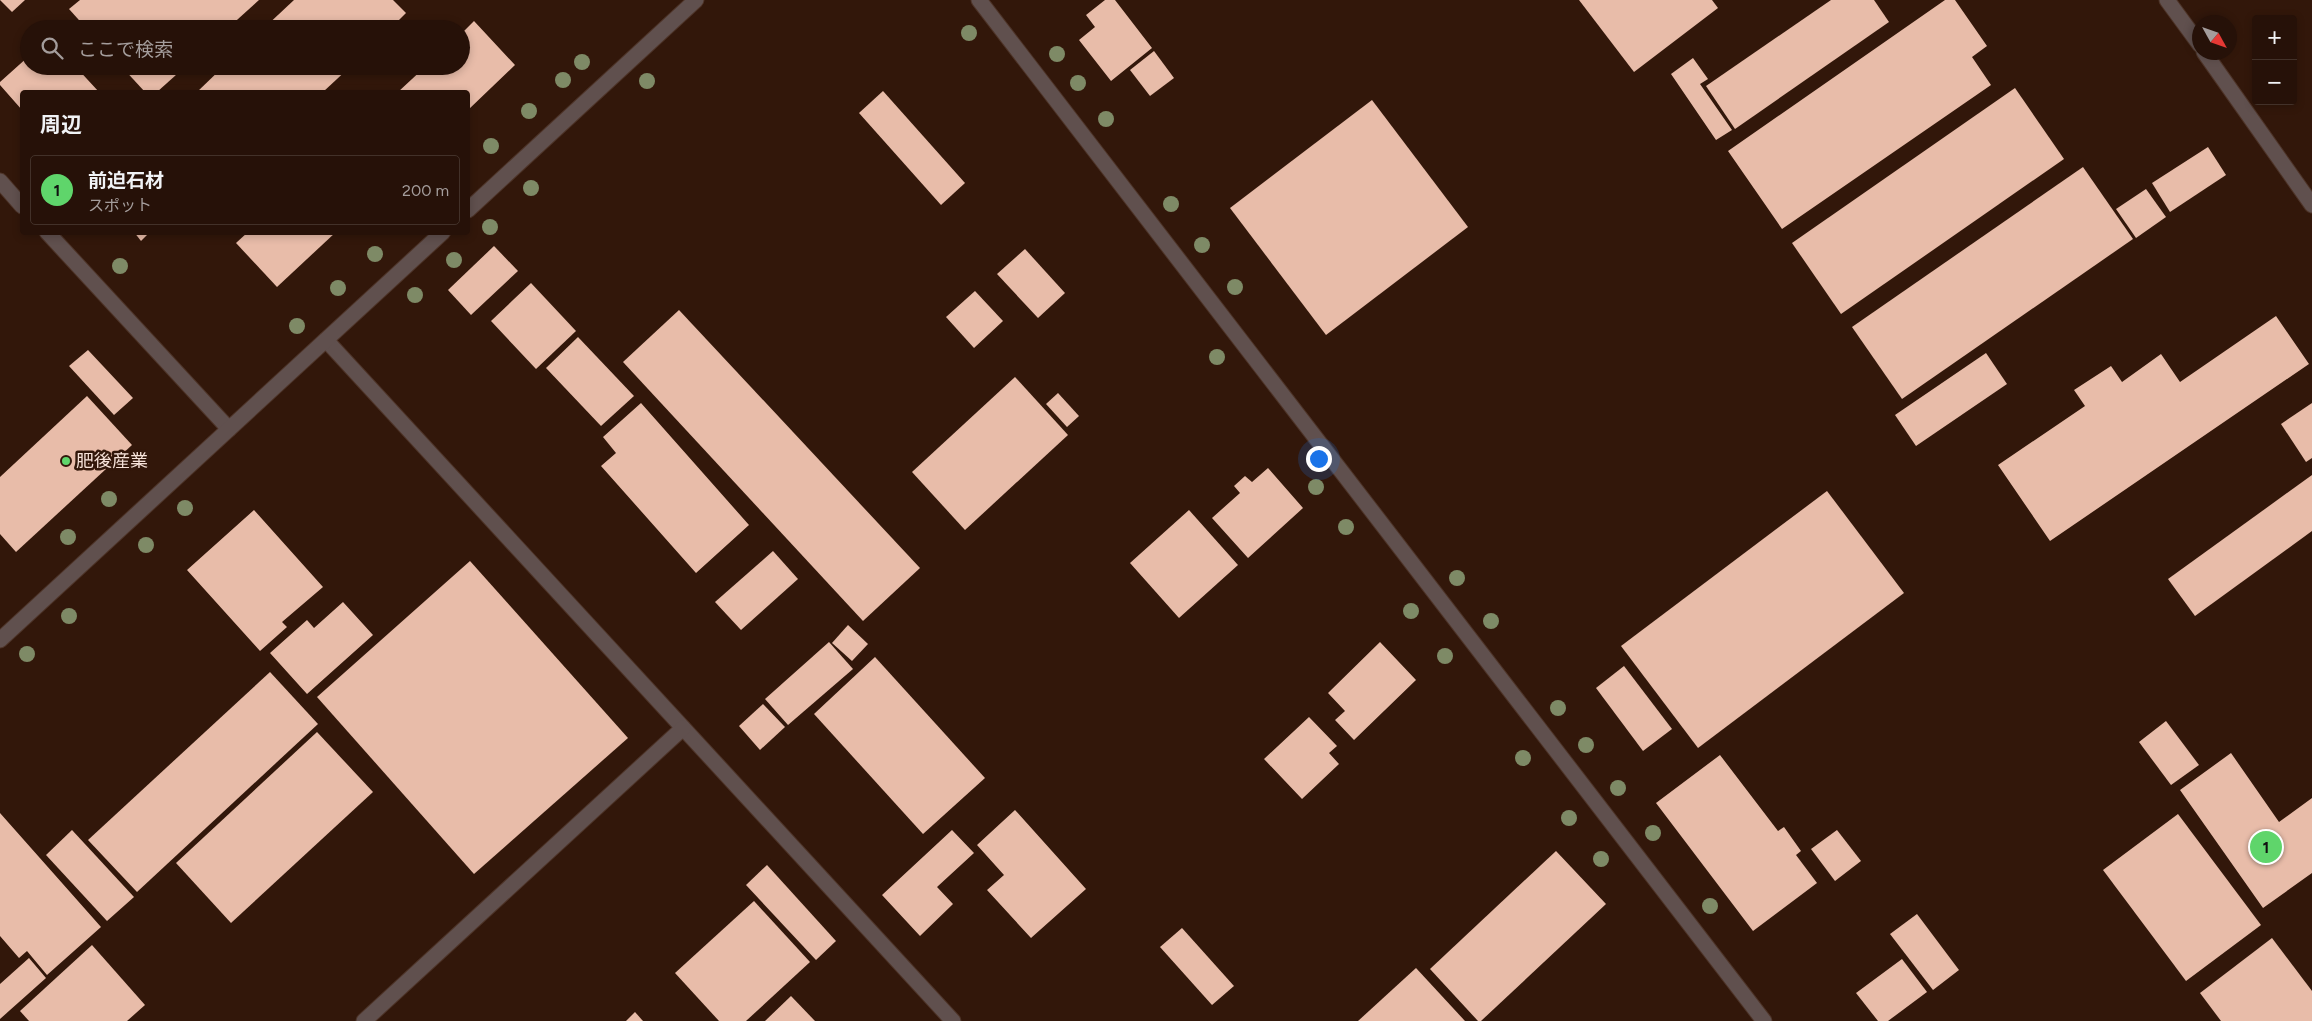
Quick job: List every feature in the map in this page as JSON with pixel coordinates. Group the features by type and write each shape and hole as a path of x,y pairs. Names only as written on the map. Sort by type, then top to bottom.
{"street":[{"path":"470,208 696,0"},
{"path":"979,0 1764,1021"},
{"path":"2167,0 2192,35"},
{"path":"2210,60 2312,205"},
{"path":"0,181 20,204"},
{"path":"50,235 229,429"},
{"path":"0,640 440,235"},
{"path":"326,340 953,1021"},
{"path":"364,1021 683,728"}],"building":[{"path":"0,0 25,0 12,12"},
{"path":"80,0 259,0 237,20 79,20 69,9"},
{"path":"294,0 393,0 406,13 399,20 273,20"},
{"path":"1105,0 1115,0 1152,48 1111,81 1079,40 1095,27 1086,15"},
{"path":"1579,0 1712,0 1718,8 1634,72"},
{"path":"1831,0 1874,0 1889,22 1735,129 1706,86"},
{"path":"1945,0 1955,0 1987,46 1972,57 1991,85 1782,229 1728,151"},
{"path":"474,21 515,65 470,108 470,90 400,90 416,75 470,75 470,25"},
{"path":"1154,51 1174,78 1150,96 1130,70"},
{"path":"1693,58 1708,79 1700,84 1732,130 1716,140 1671,74"},
{"path":"20,64 20,75 83,75 97,90 20,90 20,108 0,85 0,82"},
{"path":"129,75 176,75 159,90 143,90"},
{"path":"215,75 341,75 325,90 199,90"},
{"path":"2015,88 2064,159 1841,314 1792,243"},
{"path":"883,91 965,183 941,205 859,113"},
{"path":"1372,100 1468,227 1326,335 1230,208"},
{"path":"2208,147 2226,175 2170,212 2152,183"},
{"path":"2083,167 2133,239 1902,399 1852,327"},
{"path":"2146,189 2166,217 2136,238 2116,209"},
{"path":"136,235 147,235 141,241"},
{"path":"245,235 333,235 277,287 236,243"},
{"path":"494,246 518,271 471,315 448,290"},
{"path":"1025,249 1065,293 1038,318 997,274"},
{"path":"531,283 576,331 536,369 491,321"},
{"path":"975,291 1003,321 974,348 946,317"},
{"path":"679,310 920,568 863,621 623,362"},
{"path":"2276,316 2309,364 2050,541 1998,465 2085,406 2074,390 2111,366 2122,382 2161,354 2180,382"},
{"path":"578,337 634,396 601,426 546,368"},
{"path":"88,350 133,398 114,415 69,366"},
{"path":"1986,353 2007,384 1916,446 1895,415"},
{"path":"1015,377 1068,435 965,530 912,472"},
{"path":"1058,393 1079,416 1067,427 1046,404"},
{"name":"肥後産業","path":"87,396 132,445 16,552 0,534 0,477"},
{"path":"641,403 749,525 696,573 601,466 616,453 603,437"},
{"path":"2312,403 2312,458 2306,462 2281,424"},
{"path":"1268,468 1303,508 1248,558 1212,518 1240,493 1234,486 1245,476 1252,482"},
{"path":"2312,475 2312,531 2195,616 2168,579"},
{"path":"1827,491 1904,593 1698,748 1621,646"},
{"path":"254,510 323,587 282,622 287,627 260,651 187,570"},
{"path":"1189,510 1238,565 1179,618 1130,563"},
{"path":"773,551 798,579 741,630 715,602"},
{"path":"470,561 628,738 474,874 317,697"},
{"path":"343,602 373,635 307,694 270,653 307,620 314,628"},
{"path":"848,625 868,644 852,661 832,643"},
{"path":"829,642 853,669 788,725 765,699"},
{"path":"1380,642 1416,680 1354,740 1335,720 1345,711 1328,693"},
{"path":"875,657 985,778 923,834 814,714"},
{"path":"1624,666 1672,729 1643,751 1596,688"},
{"path":"270,672 318,724 137,892 88,840"},
{"path":"763,704 785,727 760,750 739,726"},
{"path":"1309,717 1337,746 1329,753 1339,764 1302,799 1264,759"},
{"path":"2166,721 2199,765 2171,785 2139,742"},
{"path":"317,732 373,792 231,923 176,863"},
{"path":"2231,753 2279,822 2312,798 2312,873 2263,908 2180,790"},
{"path":"1720,755 1778,831 1784,827 1801,851 1796,855 1817,883 1753,931 1656,803"},
{"path":"1015,810 1086,889 1031,938 987,890 1004,875 977,845"},
{"path":"0,813 101,927 47,975 27,951 19,958 0,936"},
{"path":"2178,814 2261,925 2186,981 2103,870"},
{"path":"72,830 134,897 107,921 46,855"},
{"path":"952,830 974,853 937,887 953,904 920,936 882,895"},
{"path":"1837,830 1861,861 1835,881 1811,849"},
{"path":"1556,851 1606,904 1481,1021 1478,1021 1430,969"},
{"path":"767,865 836,941 816,960 746,885"},
{"path":"754,901 810,962 746,1021 719,1021 675,973"},
{"path":"1917,914 1959,970 1933,990 1890,934"},
{"path":"1182,928 1234,986 1212,1005 1160,947"},
{"path":"2272,938 2312,991 2312,1021 2221,1021 2200,993"},
{"path":"92,945 145,1005 127,1021 29,1021 20,1011"},
{"path":"29,958 46,978 0,1019 0,984"},
{"path":"1902,959 1927,992 1888,1021 1878,1021 1856,993"},
{"path":"1416,968 1465,1021 1358,1021"},
{"path":"791,996 815,1021 765,1021"},
{"path":"635,1012 643,1021 626,1021"}],"place":[{"name":"肥後産業","path":"66,461"},
{"name":"前迫石材","path":"2266,847"}]}
